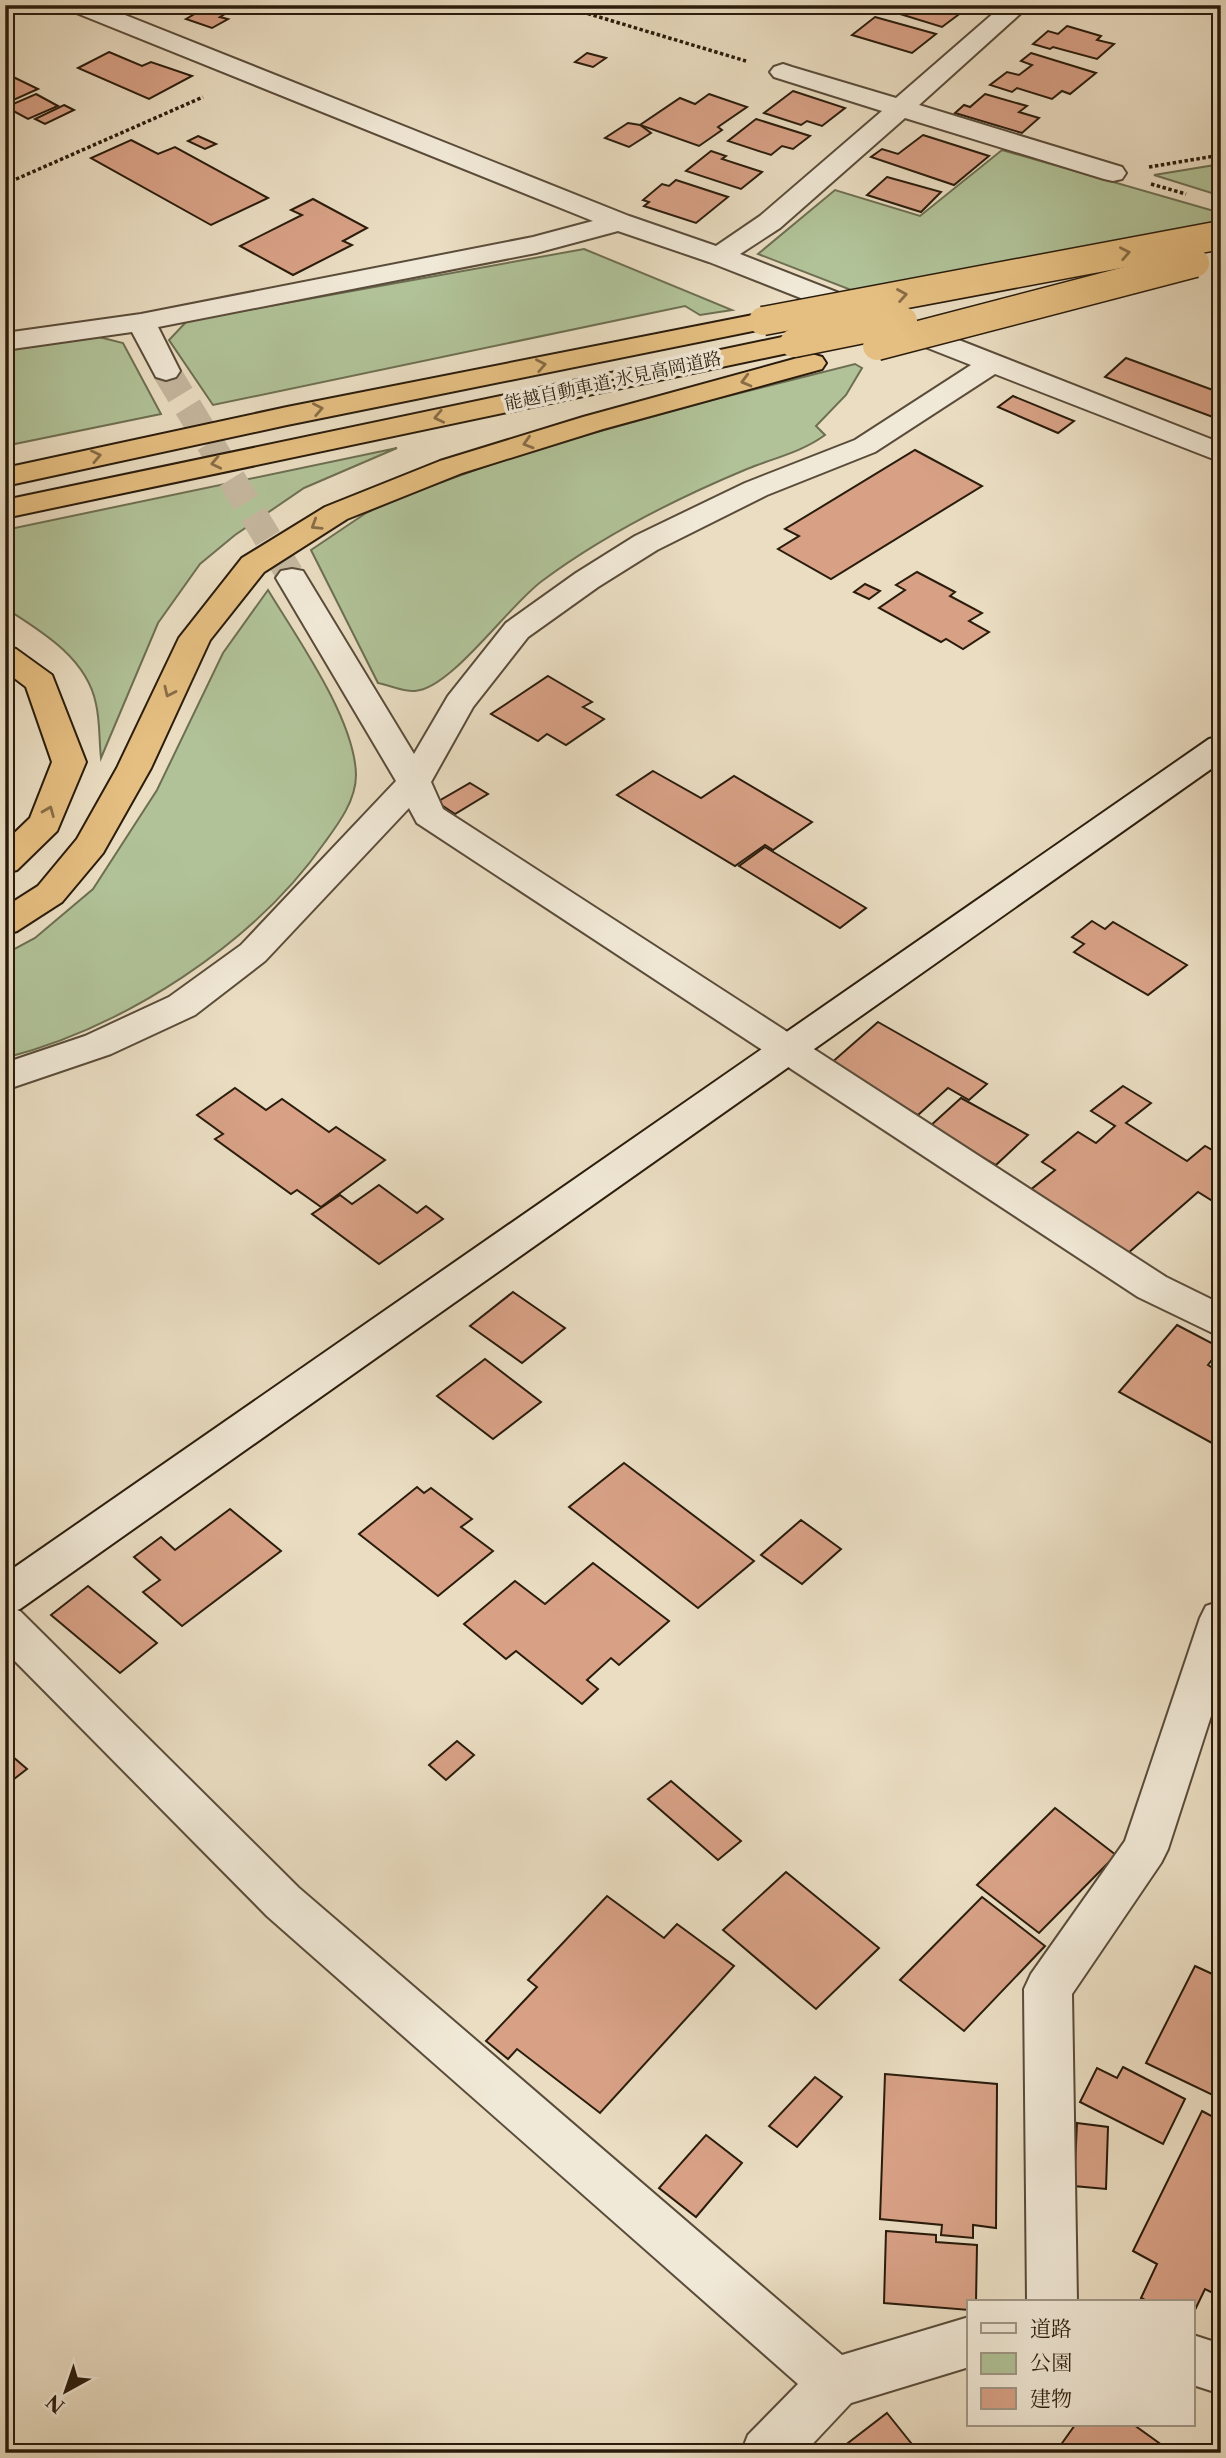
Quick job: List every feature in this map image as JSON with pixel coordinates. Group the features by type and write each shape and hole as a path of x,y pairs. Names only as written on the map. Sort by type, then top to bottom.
{"highway":[{"name":"能越自動車道;氷見高岡道路","path":"5,475 762,321 1218,250"},
{"path":"5,923 50,894 91,845 134,768 195,638 253,565 337,513 451,467 803,353 1218,250"},
{"name":"能越自動車道;氷見高岡道路","path":"5,509 803,353"},
{"path":"5,656 41,682 69,762 45,822 5,862"}],"street":[{"path":"78,5 619,222 719,256 990,365 1221,453"},
{"path":"719,256 770,222 1018,5"},
{"path":"783,72 1113,173"},
{"path":"5,342 141,322 536,245 619,222"},
{"path":"141,322 166,371"},
{"path":"5,1077 98,1045 182,1006 253,953 414,782 459,704 517,630 587,580 646,543 756,489 865,446 990,365"},
{"path":"292,578 414,782 429,815 1152,1287 1221,1322"},
{"path":"5,1597 1221,746"},
{"path":"1052,2300 1048,1989 1145,1849 1221,1618"},
{"path":"5,1623 284,1902 835,2383"},
{"path":"767,2453 835,2383 967,2343"},
{"path":"1194,2360 1221,2369"}],"path":[{"path":"559,5 783,72"},
{"path":"1191,5 1221,14"},
{"path":"5,184 250,76"},
{"path":"1113,173 1221,155"},
{"path":"1113,173 1194,197"}],"green space":[{"path":"1002,150 1221,213 1221,224 996,267 851,290 758,254 835,190 920,216"},
{"path":"1221,164 1221,196 1154,175"},
{"path":"584,249 732,310 700,315 685,306 213,405 169,340 187,321"},
{"path":"91,335 123,343 161,414 5,446 5,350"},
{"path":"855,364 862,368 846,395 816,426 825,435 797,450 667,505 590,548 542,581 462,662 429,687 411,691 378,683 311,550 366,513 398,498 525,452"},
{"path":"397,448 304,488 235,535 200,564 158,623 101,758 96,704 83,673 61,647 5,608 5,530"},
{"path":"268,590 308,655 346,729 356,775 346,811 296,879 262,914 224,947 183,977 96,1026 5,1058 5,954 35,938 93,889 157,790 223,653"}],"building":[{"path":"180,5 240,5 220,17 228,19 212,28 186,19 198,12"},
{"path":"889,5 963,5 961,7 966,9 942,27 884,9"},
{"path":"875,17 936,34 912,53 852,35"},
{"path":"1067,26 1101,36 1097,40 1114,44 1097,59 1033,44 1048,31 1058,34"},
{"path":"109,52 142,66 151,62 192,76 149,99 78,68"},
{"path":"587,53 606,58 593,67 575,62"},
{"path":"1031,53 1096,73 1070,94 1062,91 1052,99 1017,88 1012,92 990,85 1007,72 1019,75 1032,65 1021,61"},
{"path":"5,73 38,89 9,102 5,100"},
{"path":"793,91 845,108 822,126 807,121 801,125 764,113"},
{"path":"36,94 58,106 28,119 6,107"},
{"path":"709,94 747,107 718,127 722,130 699,146 640,125 680,98 695,104"},
{"path":"985,94 1027,106 1019,112 1039,118 1022,133 955,113 964,105 970,107"},
{"path":"64,105 74,110 45,124 35,119"},
{"path":"756,119 810,136 793,149 782,146 771,155 728,141"},
{"path":"628,123 640,125 651,133 629,147 605,138"},
{"path":"923,135 989,156 954,185 871,157 882,149 898,154"},
{"path":"198,136 216,144 205,149 188,141"},
{"path":"131,140 158,154 175,147 268,198 211,225 91,158"},
{"path":"711,151 726,156 722,159 762,172 741,189 686,171"},
{"path":"887,177 941,192 921,212 867,195"},
{"path":"676,180 728,197 696,223 644,206 649,202 643,200 662,184 669,186"},
{"path":"313,199 367,228 343,241 352,245 293,275 240,246 302,215 291,210"},
{"path":"1126,358 1221,393 1221,420 1105,377"},
{"path":"1013,396 1074,421 1058,433 998,407"},
{"path":"915,450 982,486 831,579 778,549 799,536 785,529"},
{"path":"917,572 955,592 950,596 982,613 969,621 989,632 963,649 946,639 941,642 879,608 905,590 896,585"},
{"path":"865,584 880,591 869,599 854,592"},
{"path":"548,676 592,702 583,707 604,719 566,745 547,734 538,741 491,714"},
{"path":"653,771 701,798 734,776 812,822 773,850 765,845 735,866 617,795"},
{"path":"470,783 488,794 455,814 437,802"},
{"path":"765,847 866,908 840,928 739,866"},
{"path":"1092,921 1105,929 1113,922 1187,965 1148,995 1074,952 1084,944 1072,937"},
{"path":"878,1022 987,1084 969,1100 948,1088 918,1115 830,1064"},
{"path":"1123,1086 1151,1103 1126,1123 1187,1161 1205,1146 1221,1155 1221,1192 1211,1200 1198,1192 1127,1254 1029,1191 1055,1170 1042,1162 1078,1132 1096,1143 1115,1126 1091,1111"},
{"path":"235,1088 266,1110 282,1099 329,1132 336,1127 385,1160 321,1207 297,1190 291,1194 215,1139 223,1134 197,1115"},
{"path":"961,1098 1028,1135 996,1165 929,1127"},
{"path":"379,1185 417,1213 426,1206 443,1219 379,1264 312,1214 340,1195 352,1204"},
{"path":"513,1292 565,1328 522,1363 470,1326"},
{"path":"1177,1325 1221,1348 1208,1365 1221,1373 1221,1448 1119,1392"},
{"path":"485,1359 541,1402 493,1439 437,1396"},
{"path":"624,1463 754,1561 698,1608 569,1507"},
{"path":"417,1487 424,1493 431,1488 472,1519 461,1527 493,1551 438,1596 359,1534"},
{"path":"230,1509 281,1551 182,1626 143,1592 160,1580 134,1557 161,1537 175,1550"},
{"path":"801,1520 841,1549 802,1584 761,1555"},
{"path":"593,1563 669,1621 619,1665 611,1658 587,1680 598,1689 582,1704 516,1651 506,1659 464,1624 515,1581 545,1604"},
{"path":"88,1586 157,1643 120,1673 51,1615"},
{"path":"457,1741 474,1755 446,1780 429,1765"},
{"path":"5,1750 27,1769 5,1786"},
{"path":"671,1781 741,1841 718,1860 648,1799"},
{"path":"1055,1808 1116,1855 1039,1933 977,1885"},
{"path":"786,1872 879,1948 816,2009 723,1930"},
{"path":"607,1896 664,1938 677,1924 734,1966 600,2113 517,2049 508,2059 486,2041 537,1987 528,1980"},
{"path":"982,1897 1045,1946 964,2031 900,1980"},
{"path":"1195,1966 1221,1978 1221,2099 1146,2063"},
{"path":"1123,2067 1185,2099 1163,2144 1080,2102 1097,2068 1117,2078"},
{"path":"885,2074 997,2084 996,2228 973,2225 973,2238 941,2235 942,2225 880,2219"},
{"path":"815,2077 842,2097 797,2147 769,2126"},
{"path":"1202,2111 1221,2121 1221,2297 1205,2289 1194,2312 1194,2300 1141,2298 1157,2264 1133,2251"},
{"path":"1077,2123 1108,2127 1106,2189 1074,2186"},
{"path":"706,2135 742,2163 696,2217 659,2188"},
{"path":"886,2231 936,2235 936,2242 977,2245 976,2300 967,2300 967,2310 884,2303"},
{"path":"887,2413 919,2453 835,2453"},
{"path":"1074,2426 1135,2426 1173,2453 1069,2453 1060,2446"}],"tunnel":[{"path":"166,371 292,578"}]}
